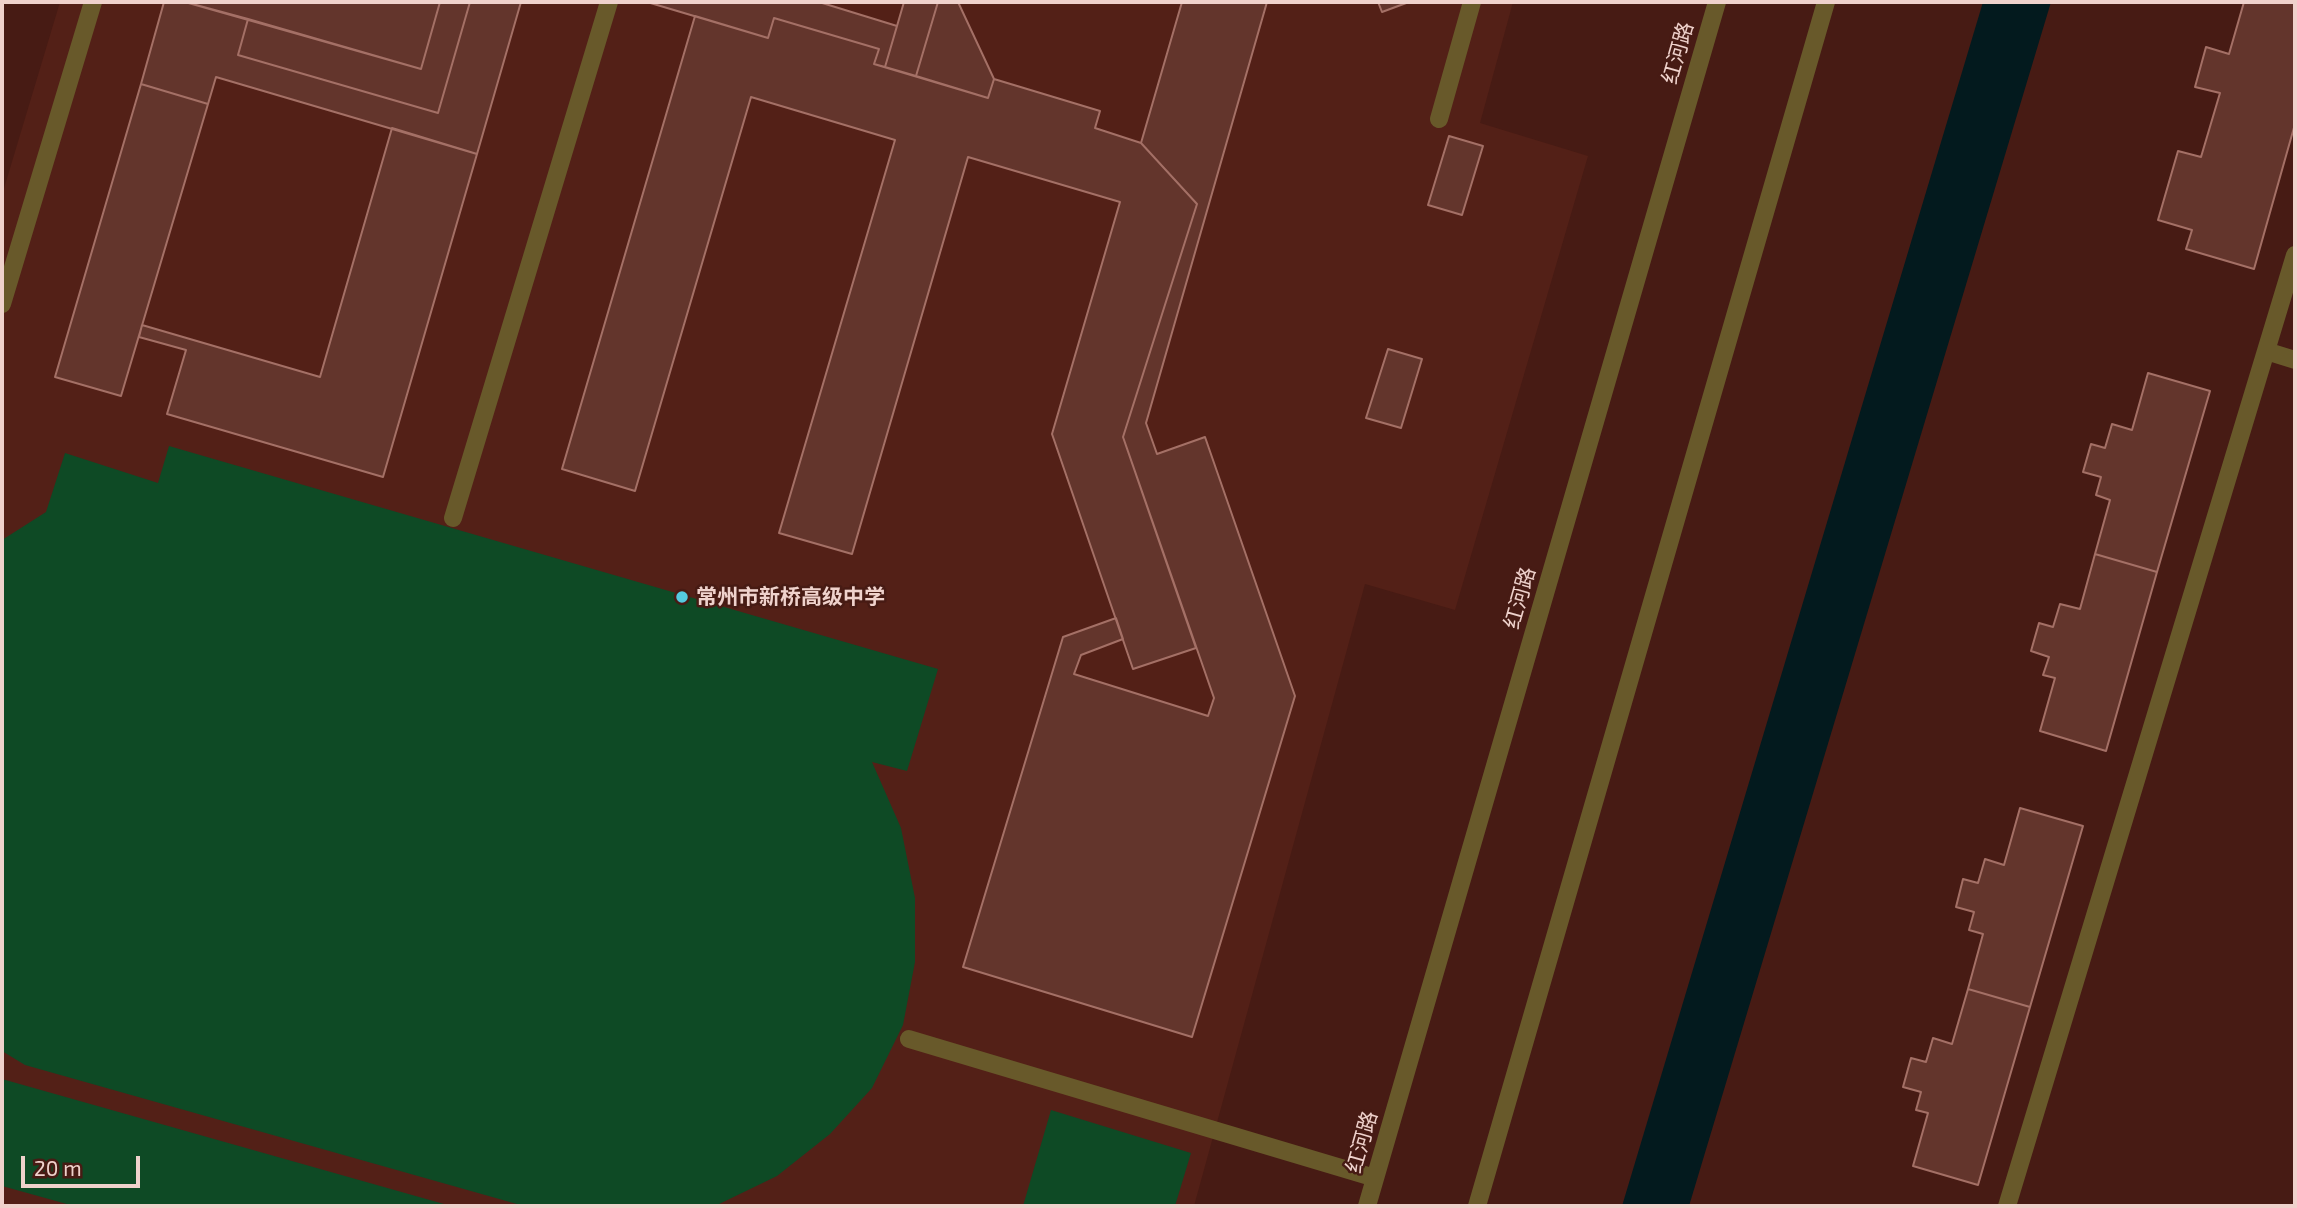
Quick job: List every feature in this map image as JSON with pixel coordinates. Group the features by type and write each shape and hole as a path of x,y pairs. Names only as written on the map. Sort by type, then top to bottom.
{"street":[{"path":"2,304 93,2"},
{"path":"453,518 609,2"},
{"path":"1439,119 1472,2"},
{"name":"红河路","path":"1367,1206 1717,2"},
{"path":"1477,1206 1826,2"},
{"path":"2007,1206 2295,255"},
{"path":"2266,351 2295,360"},
{"path":"908,1039 1375,1178"}],"shaded area":[{"name":"常州市新桥高级中学","path":"60,2 1513,2 1480,123 1588,156 1455,610 1365,584 1194,1206 2,1206 2,195"}],"green space":[{"path":"169,446 938,669 907,771 872,762 901,828 915,898 915,962 903,1025 872,1088 830,1134 777,1176 715,1206 524,1206 25,1065 2,1051 2,540 46,512 65,453 158,483"},
{"path":"2,1079 451,1206 74,1206 2,1186"},
{"path":"1051,1110 1191,1153 1175,1206 1023,1206"}],"water":[{"path":"1983,2 2051,2 1689,1206 1622,1206"}],"building":[{"path":"164,2 185,2 248,19 238,55 438,113 470,2 521,2 477,154 216,77 208,104 141,84"},
{"path":"185,2 440,2 421,69"},
{"path":"440,2 470,2 438,113 238,55 248,19 421,69"},
{"path":"647,2 819,2 897,26 885,67 874,64 879,49 774,18 768,38"},
{"path":"904,2 938,2 916,76 885,67"},
{"path":"938,2 958,2 994,79 988,98 916,76"},
{"path":"1182,2 1267,2 1146,423 1157,454 1205,437 1295,696 1192,1037 963,967 1063,637 1116,618 1123,639 1081,655 1074,674 1208,716 1214,698 1123,437 1197,204 1141,143"},
{"path":"1378,2 1409,2 1382,12"},
{"path":"2244,2 2295,2 2295,124 2254,269 2186,249 2192,230 2158,220 2178,151 2201,157 2220,93 2195,87 2206,47 2229,54"},
{"path":"695,16 768,38 774,18 879,49 874,64 988,98 994,79 1100,111 1095,128 1141,143 1197,204 1123,437 1196,648 1133,669 1052,434 1120,202 968,157 852,554 779,533 895,140 751,97 635,491 562,469"},
{"path":"141,84 208,104 121,396 55,377"},
{"path":"392,128 477,154 383,477 167,414 186,350 139,337 142,325 320,377"},
{"path":"1449,136 1483,146 1462,215 1428,205"},
{"path":"1388,349 1422,359 1401,428 1366,418"},
{"path":"2148,373 2210,391 2157,572 2095,554 2110,500 2096,495 2101,477 2083,472 2091,444 2105,448 2112,424 2132,430"},
{"path":"2095,554 2157,572 2106,751 2040,731 2055,678 2043,675 2049,657 2031,651 2039,623 2053,627 2060,604 2080,609"},
{"path":"2020,808 2083,826 2030,1007 1968,989 1983,934 1969,930 1974,912 1956,907 1963,879 1978,883 1985,859 2004,865"},
{"path":"1968,989 2030,1007 1978,1185 1913,1166 1928,1113 1916,1110 1921,1092 1903,1087 1911,1058 1926,1062 1933,1038 1952,1044"}],"place":[{"name":"常州市新桥高级中学","path":"682,597"}]}
